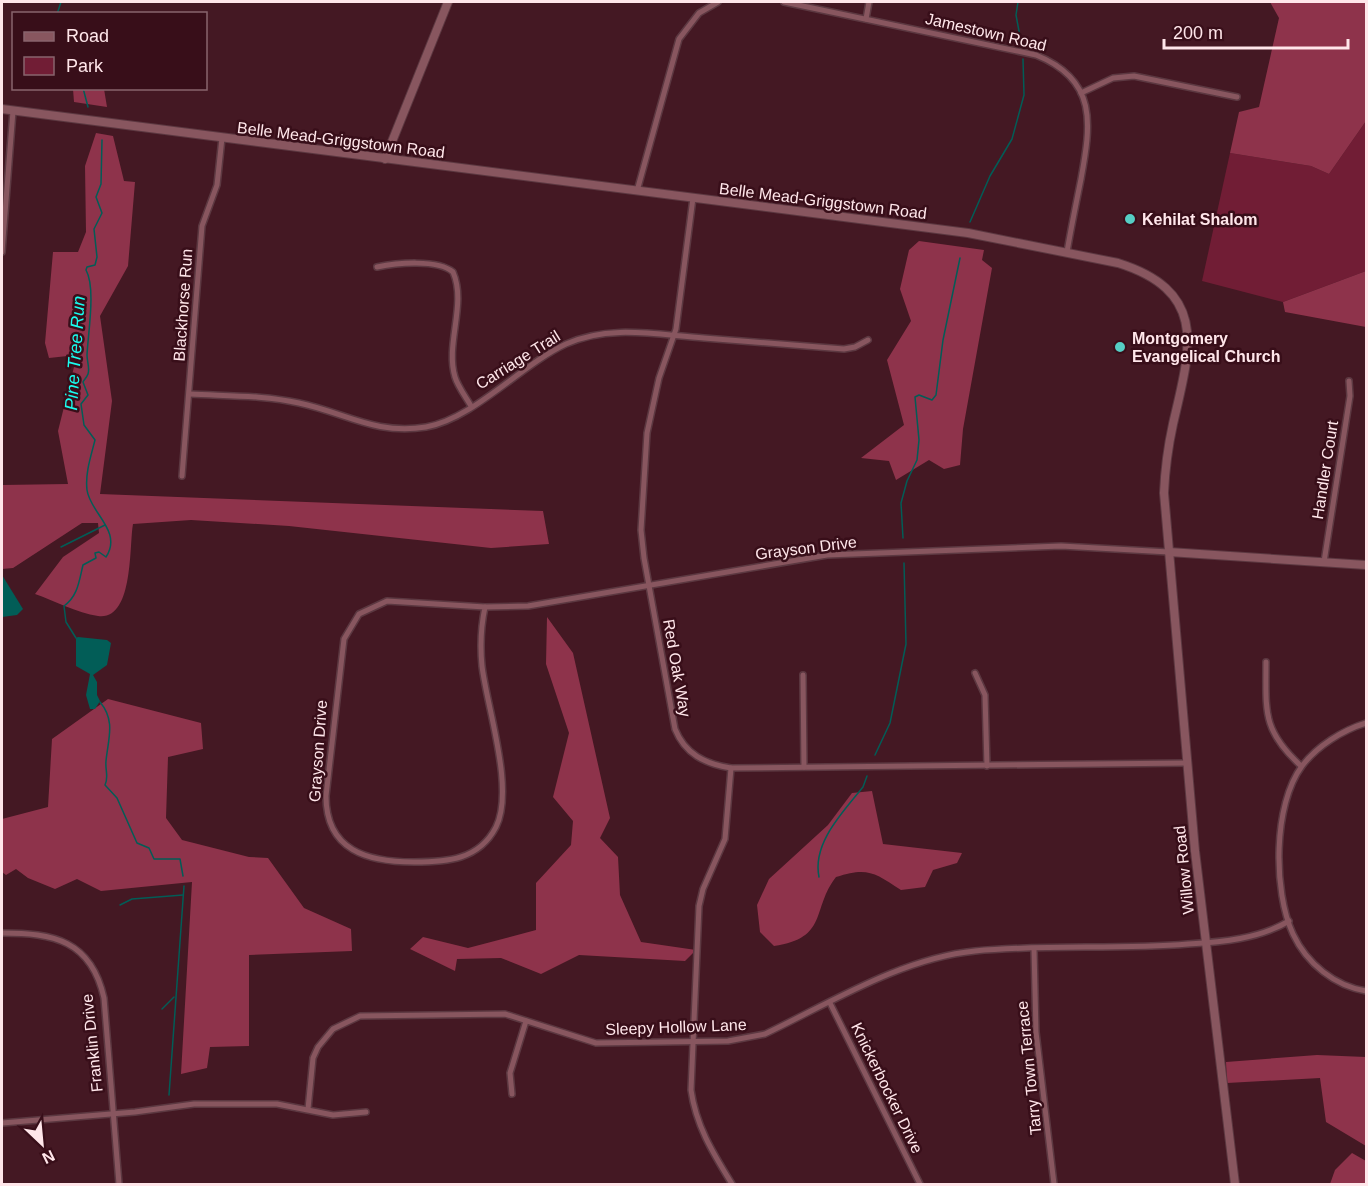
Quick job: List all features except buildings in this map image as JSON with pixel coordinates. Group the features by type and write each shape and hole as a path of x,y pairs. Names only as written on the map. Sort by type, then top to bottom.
{"street":[{"path":"385,159 448,2"},
{"path":"637,191 680,39 699,13 718,2"},
{"name":"Jamestown Road","path":"784,2 1036,55 1062,69 1082,93 1088,112 1089,133 1066,252"},
{"path":"866,18 869,2"},
{"path":"1082,93 1113,78 1134,76 1237,97"},
{"name":"Belle Mead-Griggstown Road","path":"2,110 946,230 1118,263 1154,277 1173,295 1185,319 1189,351 1165,468 1164,493 1169,552"},
{"path":"2,252 13,111"},
{"name":"Blackhorse Run","path":"182,476 202,226 217,185 222,138"},
{"name":"Red Oak Way","path":"693,198 675,336 659,378 647,433 641,530 649,586 677,735 699,759 731,768 1187,763"},
{"path":"377,267 409,263 447,267 453,272 456,293 453,367 455,376 471,406"},
{"name":"Carriage Trail","path":"190,394 300,403 364,425 397,430 436,424 471,406 541,358 585,336 612,332 844,349 855,347 868,340"},
{"name":"Handler Court","path":"1324,562 1350,396 1349,381"},
{"name":"Grayson Drive","path":"485,607 482,624 482,665 502,782 502,803 497,824 490,837 471,854 446,862 385,862 358,855 335,831 326,805 335,700 346,632 359,614 387,601 485,607 528,606 827,555 1061,546 1169,552"},
{"path":"1169,552 1366,565"},
{"name":"Willow Road","path":"1169,552 1205,943 1234,1185"},
{"path":"1266,662 1266,708 1270,727 1280,745 1301,766"},
{"path":"975,673 986,695 987,765"},
{"path":"803,675 804,767"},
{"path":"1366,723 1345,732 1315,751 1301,766 1281,816 1279,830 1280,860 1293,935 1312,963 1331,978 1352,989 1366,991"},
{"path":"731,768 727,832 699,906 691,1089 696,1118 732,1185"},
{"name":"Sleepy Hollow Lane","path":"308,1108 313,1058 318,1047 333,1029 360,1016 494,1014 511,1016 596,1043 750,1039 926,960 975,951 1129,949 1205,943 1243,938 1276,929 1289,921"},
{"name":"Franklin Drive","path":"2,933 46,934 65,942 83,956 96,974 104,998 119,1185"},
{"name":"Tarry Town Terrace","path":"1034,949 1036,1032 1054,1185"},
{"name":"Knickerbocker Drive","path":"830,1003 920,1185"},
{"path":"512,1094 510,1073 526,1021"},
{"path":"2,1123 113,1114 195,1104 277,1104 308,1108 333,1115 366,1112"}],"green space":[{"path":"1366,121 1366,271 1283,302 1202,281 1230,153 1311,166 1329,174"}],"shaded area":[{"path":"1270,2 1366,2 1366,121 1329,174 1311,166 1230,153 1239,112 1259,107 1279,18"},
{"path":"73,90 104,90 107,107 74,102"},
{"path":"96,133 113,136 124,181 135,182 128,266 100,316 112,401 100,494 543,511 549,544 491,548 289,526 191,520 133,524 128,580 124,595 118,607 110,614 98,616 74,610 35,594 63,557 99,533 98,523 82,523 13,568 2,569 2,485 68,484 58,431 77,355 49,358 45,343 53,252 78,252 86,232 85,166"},
{"path":"919,241 984,250 982,260 992,268 963,429 960,465 944,469 929,460 896,480 889,461 861,458 904,425 887,360 911,321 900,289 909,250"},
{"path":"1366,271 1366,327 1285,312 1283,302"},
{"path":"547,617 573,653 610,818 600,838 618,857 620,895 641,942 696,950 685,961 579,955 541,974 501,958 457,959 455,971 410,949 423,937 468,948 536,930 536,883 571,845 573,821 553,797 569,733 546,664"},
{"path":"108,699 201,723 203,749 168,757 166,818 182,840 249,857 268,858 304,908 351,929 352,951 249,955 249,1046 210,1047 207,1068 181,1074 192,882 101,891 77,879 55,889 28,878 16,869 6,875 2,872 2,819 48,807 52,739"},
{"path":"872,791 883,844 962,853 957,863 933,870 925,887 901,890 870,873 855,872 836,877 828,889 811,929 791,942 774,946 760,932 757,905 769,879 828,825 852,793"},
{"path":"1317,1055 1366,1057 1366,1146 1326,1122 1320,1078 1227,1083 1226,1062"},
{"path":"1352,1153 1366,1161 1366,1184 1330,1184 1335,1170"}],"water":[{"path":"2,575 23,609 17,615 2,617"},
{"path":"76,638 107,640 111,643 107,665 93,675 97,682 97,695 100,701 95,709 90,709 86,695 90,674 76,666"}],"waterway":[{"name":"Pine Tree Run","path":"58,12 61,2"},
{"path":"1018,2 1016,15 1021,42"},
{"path":"970,222 990,176 1012,139 1024,95 1023,59"},
{"name":"Pine Tree Run","path":"84,90 88,107"},
{"name":"Pine Tree Run","path":"76,638 66,622 64,606 75,593 83,565 96,558 95,553 99,552 106,557 111,539 87,490 88,471 95,440 84,425 81,404 88,395 83,382 89,372 87,355 91,311 91,288 86,270 87,267 95,265 97,257 94,229 102,213 96,197 101,184 102,140"},
{"path":"903,538 901,503 907,481 917,460 919,440 915,397 919,395 932,400 936,395 943,340 960,258"},
{"path":"61,547 105,525"},
{"path":"875,755 890,723 906,644 904,563"},
{"path":"100,702 105,709 109,723 105,785 117,798 137,843 149,848 154,859 180,859 183,876"},
{"path":"819,877 818,864 825,840 838,817 863,787 867,776"},
{"path":"169,1095 184,886"},
{"path":"120,905 132,899 183,895"},
{"path":"162,1009 174,997"}],"place":[{"name":"Kehilat Shalom","path":"1130,219"},
{"name":"Montgomery Evangelical Church","path":"1120,347"}]}
